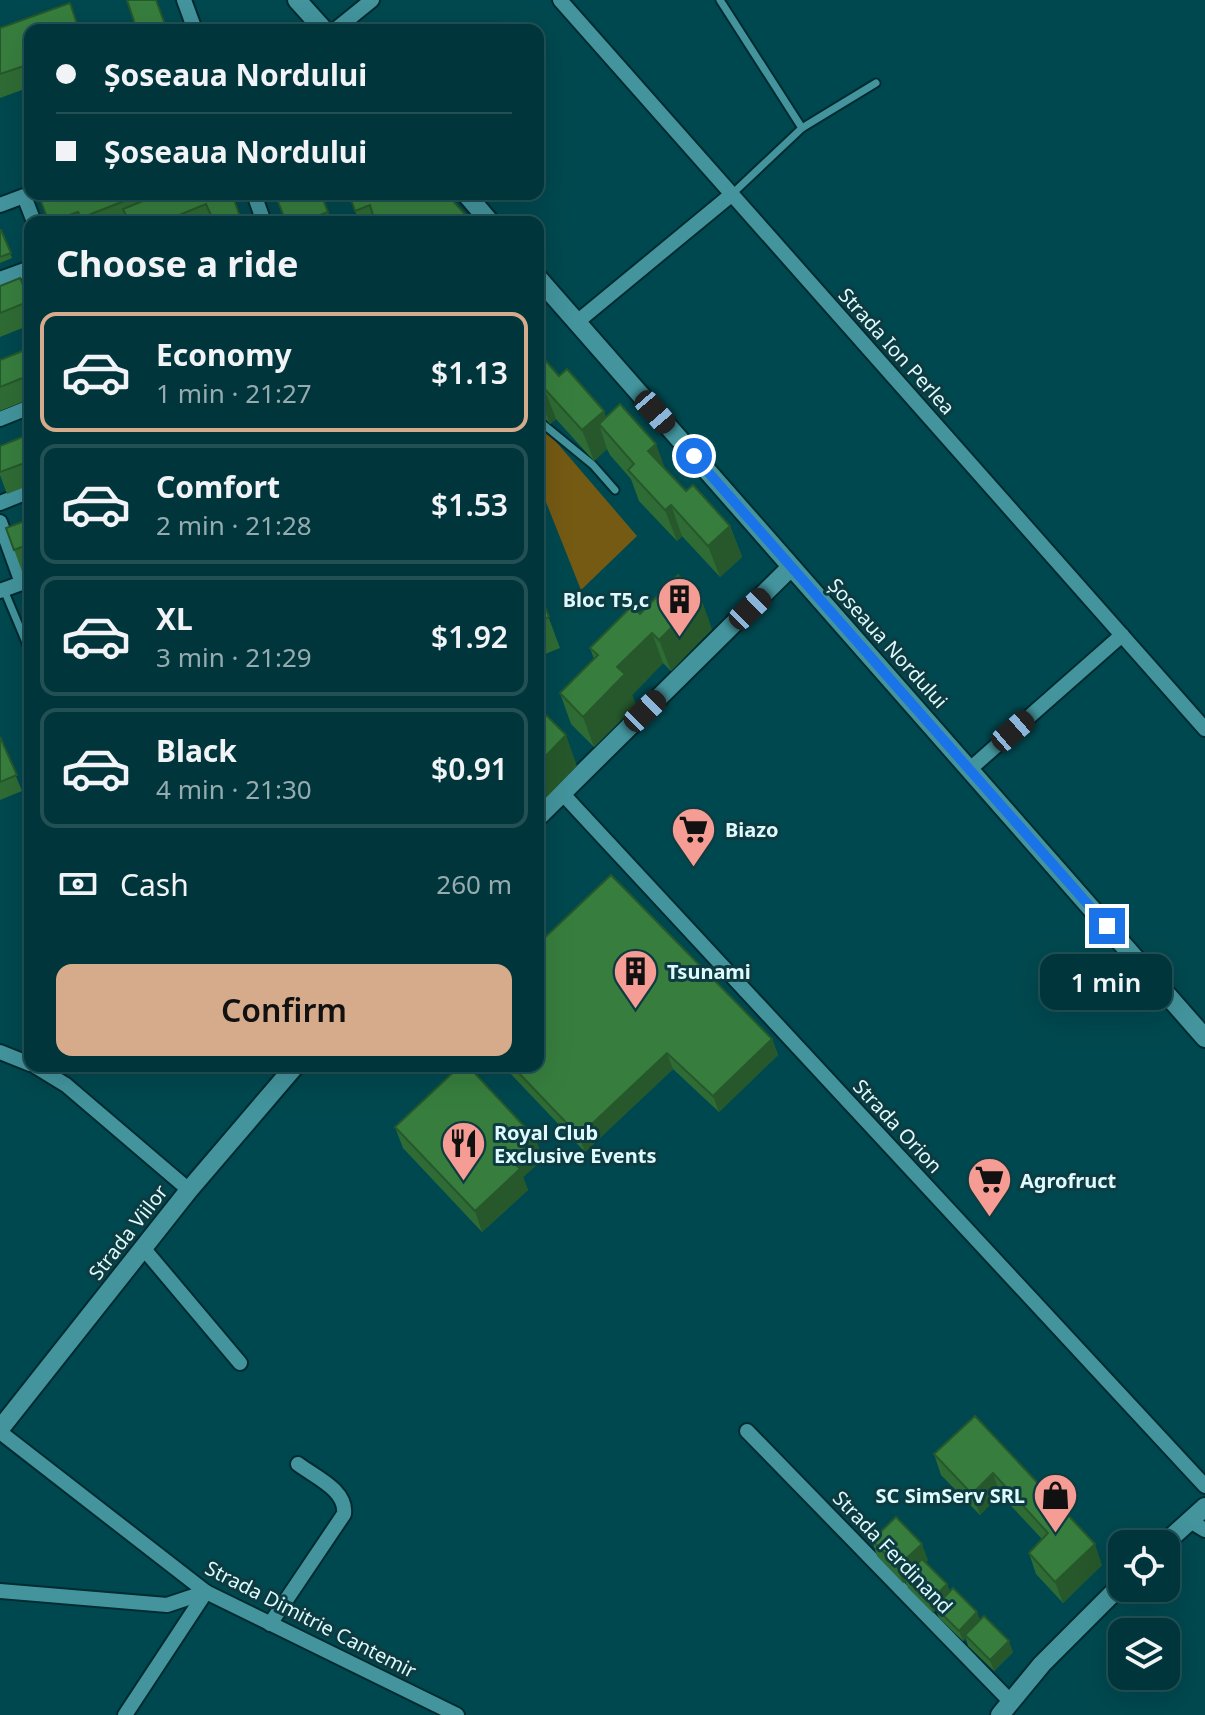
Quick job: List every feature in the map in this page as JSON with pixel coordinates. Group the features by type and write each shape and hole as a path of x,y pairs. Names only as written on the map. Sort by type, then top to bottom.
{"street":[{"path":"184,0 193,24"},
{"path":"297,0 319,24"},
{"path":"342,24 372,0"},
{"name":"Strada Ion Perlea","path":"560,0 1205,729"},
{"path":"577,322 731,195"},
{"path":"0,205 24,196"},
{"path":"471,200 485,216"},
{"path":"0,279 24,270"},
{"name":"Șoseaua Nordului","path":"544,285 1205,1038"},
{"path":"0,419 24,409"},
{"path":"0,503 24,493"},
{"path":"0,522 24,576"},
{"path":"544,811 791,567"},
{"path":"2,591 24,582"},
{"path":"970,769 1122,635"},
{"name":"Strada Orion","path":"562,793 1205,1486"},
{"path":"0,1052 24,1062"},
{"path":"44,1072 66,1085 189,1190"},
{"name":"Strada Viilor","path":"0,1430 189,1190 290,1072"},
{"path":"144,1249 240,1363"},
{"name":"Strada Dimitrie Cantemir","path":"0,1430 206,1592 457,1715"},
{"name":"Strada Ferdinand","path":"747,1431 1005,1708"},
{"path":"270,1624 344,1514 345,1505 339,1494 298,1464"},
{"path":"1197,1525 1205,1507"},
{"path":"0,1591 167,1605 206,1592"},
{"path":"125,1715 206,1592"},
{"path":"1005,1708 1078,1625 1108,1597"}],"lane":[{"path":"720,0 802,128"},
{"path":"731,195 802,128 876,83"},
{"path":"544,425 593,465 615,490"},
{"path":"2,591 24,639"}],"shaded area":[{"path":"544,429 637,536 581,590 544,497"}],"building":[{"path":"127,0 156,0 165,24 135,24"},
{"path":"70,3 77,24 24,24 24,66 0,74 0,28"},
{"path":"40,200 127,200 86,216 80,216 78,212 66,216 47,216"},
{"path":"145,200 234,200 240,216 211,216 206,204 177,216 126,216 123,209"},
{"path":"277,200 323,200 328,212 318,216 284,216"},
{"path":"351,200 452,200 467,216 373,216 370,205 355,211"},
{"path":"0,230 11,253 0,257"},
{"path":"20,278 24,287 24,303 0,313 0,286"},
{"path":"24,350 24,377 0,387 0,360"},
{"path":"544,359 559,376 567,369 604,411 582,430 544,388"},
{"path":"620,404 656,444 648,451 686,491 693,485 730,526 708,546 671,505 665,510 628,470 634,464 599,424"},
{"path":"24,436 24,463 0,472 0,446"},
{"path":"24,521 24,546 14,550 6,528"},
{"path":"678,575 701,598 659,640 652,633 617,667 625,674 583,717 560,693 598,655 590,648 632,606 640,614"},
{"path":"544,713 566,735 544,758"},
{"path":"0,737 17,775 0,782"},
{"name":"Tsunami","path":"611,875 772,1039 713,1096 667,1053 579,1136 518,1072 544,1072 544,938"},
{"path":"454,1072 474,1072 535,1138 512,1160 520,1169 475,1211 395,1127"},
{"name":"SC SimServ SRL","path":"975,1416 1095,1544 1055,1582 1029,1553 1048,1533 993,1473 972,1494 934,1454"},
{"path":"896,1517 922,1544 897,1567 872,1540"},
{"path":"922,1559 947,1584 929,1602 904,1577"},
{"path":"953,1588 977,1612 959,1631 935,1607"},
{"path":"984,1616 1009,1641 990,1660 965,1635"}],"place":[{"name":"Bloc T5,c","path":"680,638"},
{"name":"Biazo","path":"694,868"},
{"name":"Tsunami","path":"636,1010"},
{"name":"Royal Club Exclusive Events","path":"463,1182"},
{"name":"Agrofruct","path":"989,1219"},
{"name":"SC SimServ SRL","path":"1056,1534"}],"route":[{"path":"694,456 1107,926"}]}
